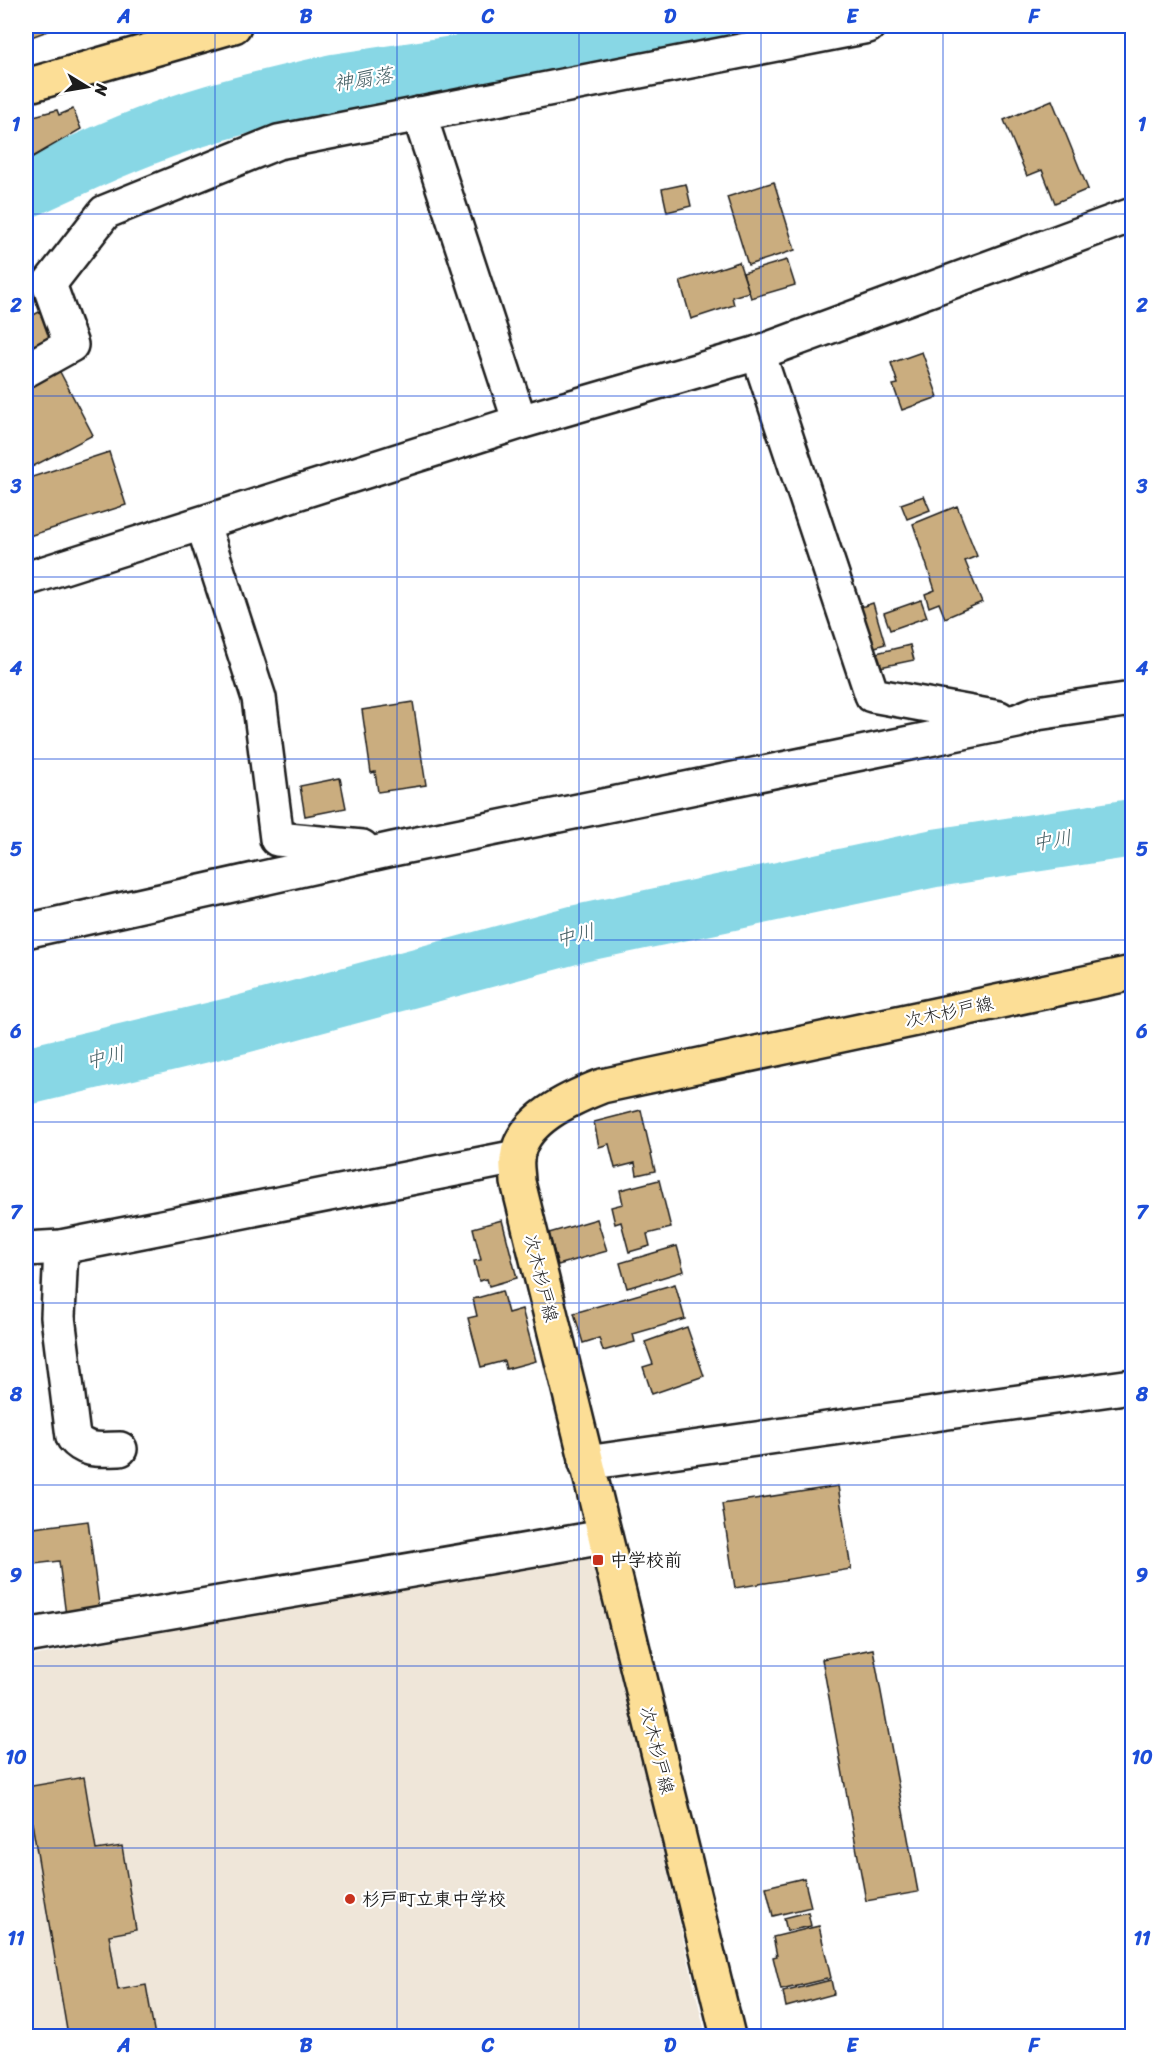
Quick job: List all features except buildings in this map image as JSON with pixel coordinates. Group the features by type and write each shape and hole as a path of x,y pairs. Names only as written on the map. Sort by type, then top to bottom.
{"main road":[{"path":"26,86 234,26"},
{"name":"次木杉戸線","path":"728,2037 518,1182 517,1157 523,1141 539,1121 570,1099 602,1086 1132,973"}],"street":[{"path":"26,370 71,345 49,284 105,212 278,142 868,26"},
{"path":"419,114 520,422"},
{"path":"26,579 203,525 520,422 758,353 1132,214"},
{"path":"758,353 872,695 1017,721"},
{"path":"203,525 259,698 277,839 393,849"},
{"path":"28,932 393,849 1017,721 1037,713 1132,699"},
{"path":"26,1249 61,1247 517,1157"},
{"path":"61,1247 58,1317 74,1437 80,1446 88,1450 120,1449"},
{"path":"586,1462 1132,1386"},
{"path":"26,1636 604,1537"}],"shaded area":[{"name":"杉戸町立東中学校","path":"593,1552 706,2036 26,2036 26,1657"}],"waterway":[{"name":"神扇落","path":"26,189 159,131 217,112 295,92 334,83 715,26"},
{"name":"中川","path":"26,1076 243,1024 577,934 935,858 1132,828"}],"place":[{"name":"中学校前","path":"598,1560"},
{"name":"杉戸町立東中学校","path":"350,1899"}]}
